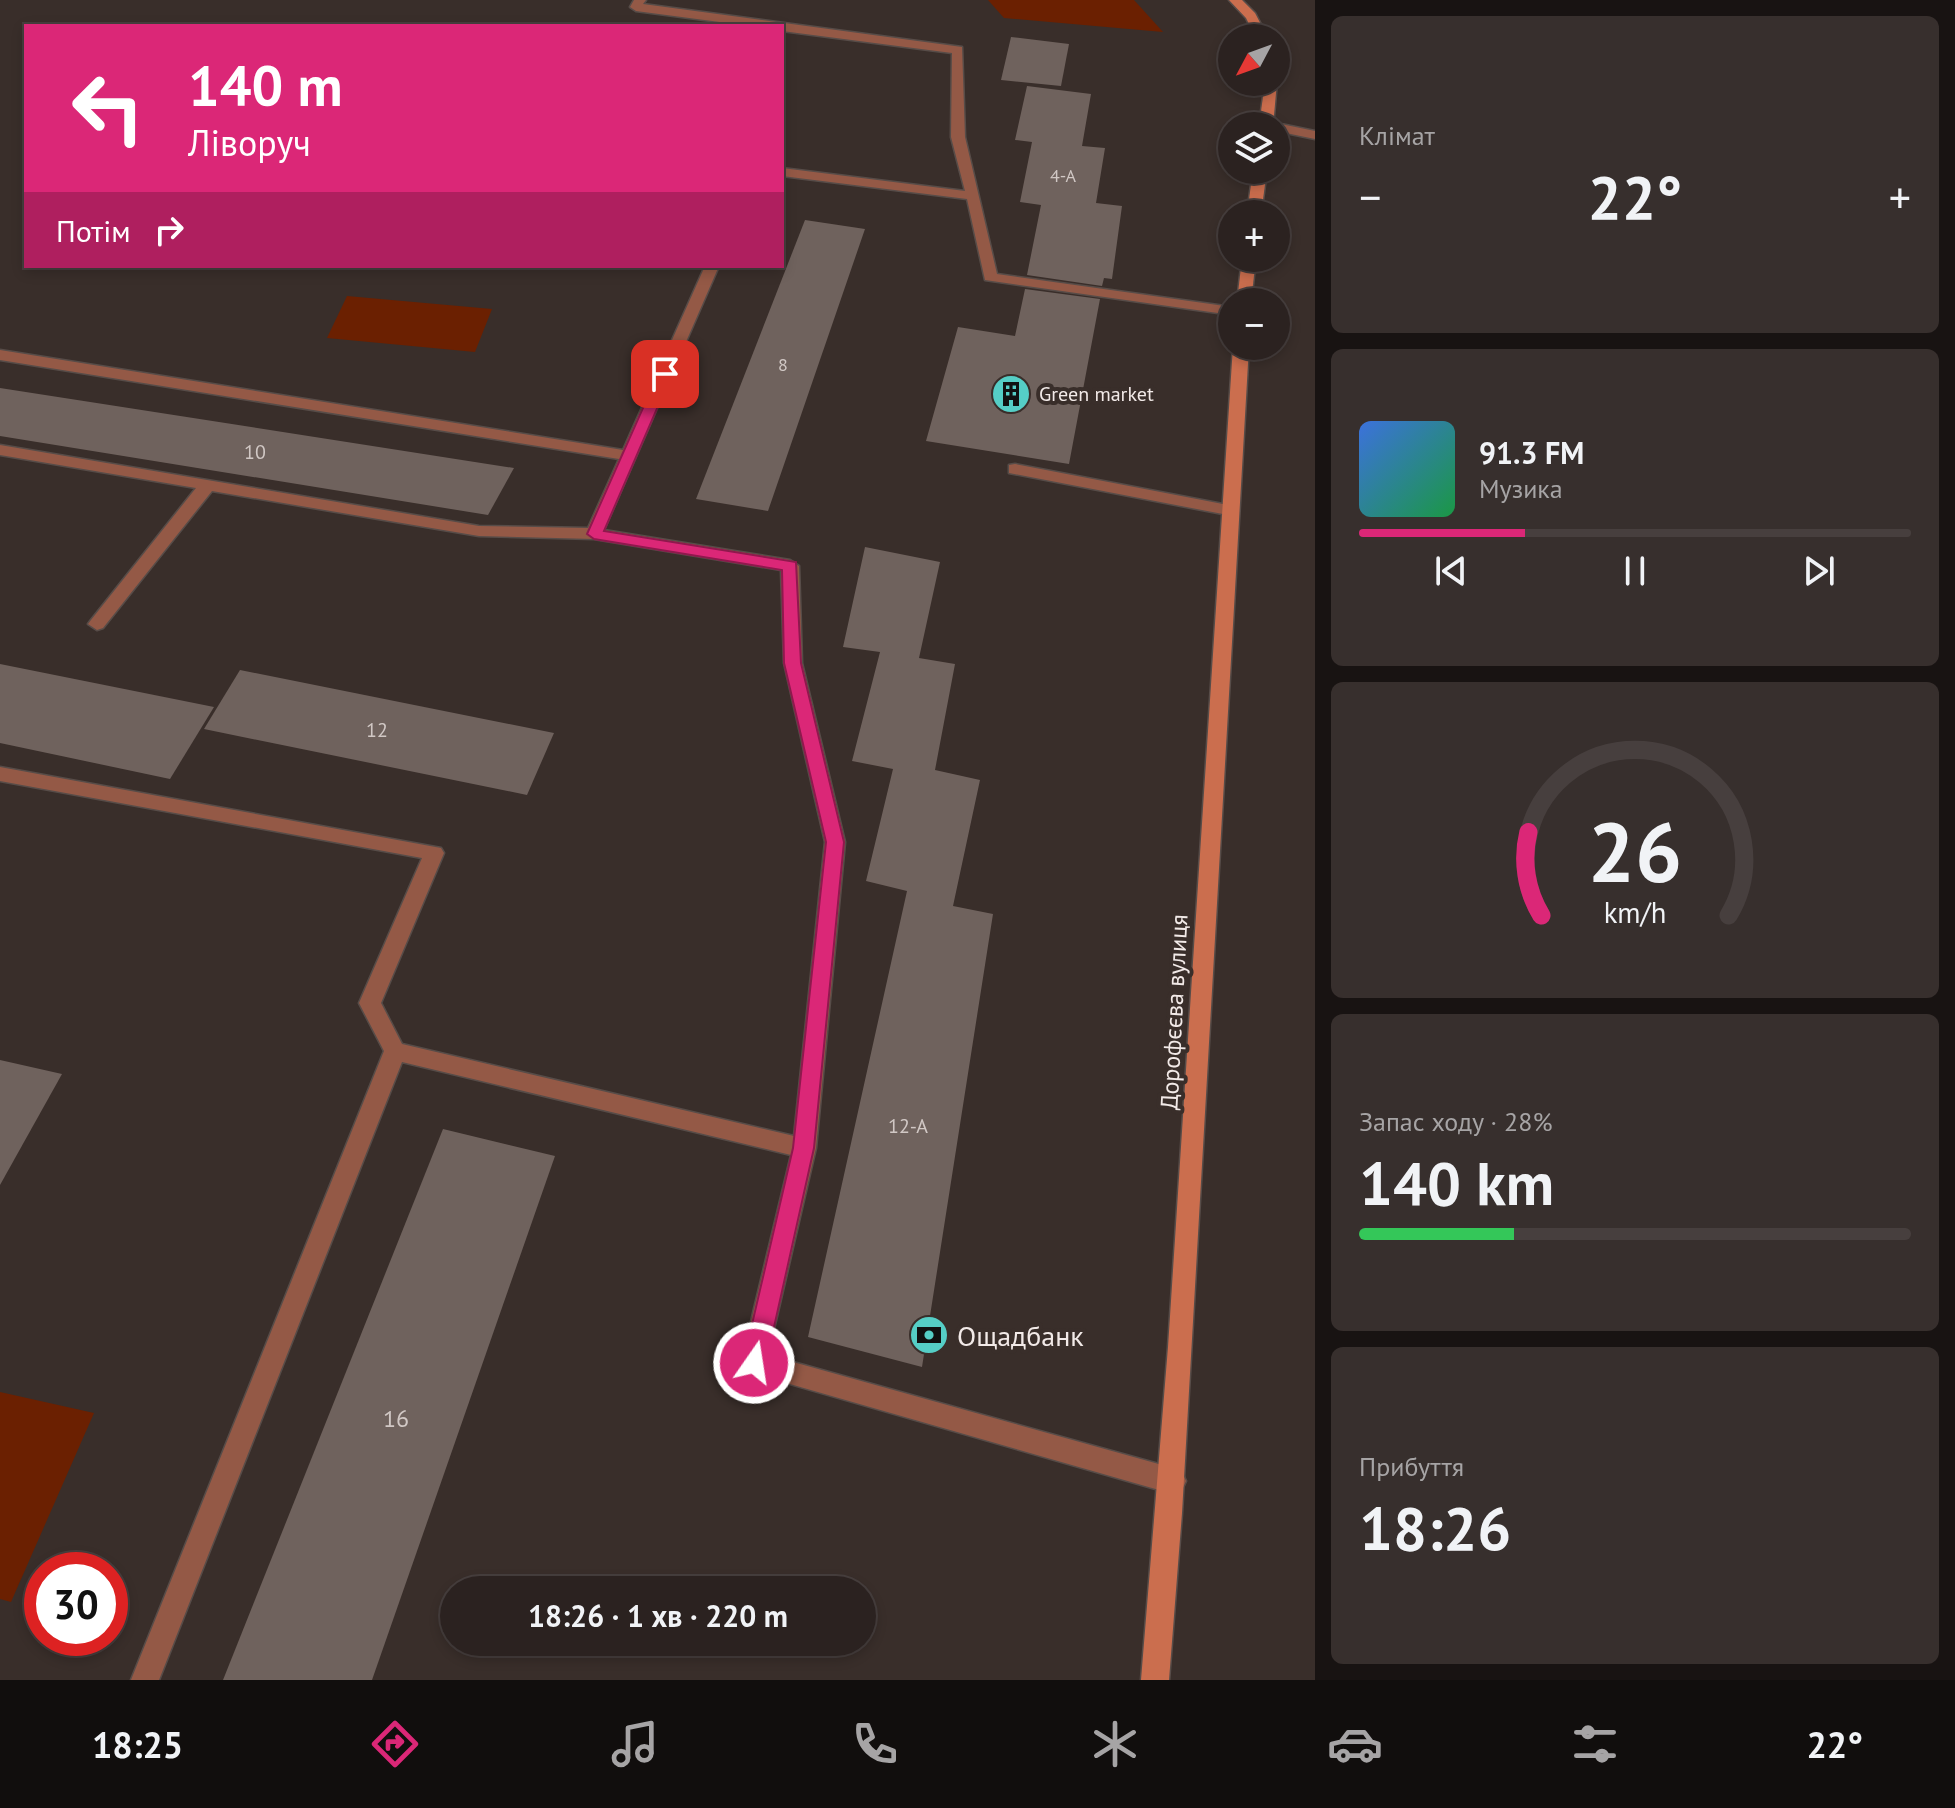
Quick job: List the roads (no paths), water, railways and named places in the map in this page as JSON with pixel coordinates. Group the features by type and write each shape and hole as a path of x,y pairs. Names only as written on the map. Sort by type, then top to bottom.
{"street":[{"path":"640,0 636,7 765,24"},
{"path":"1235,0 1255,24"},
{"path":"784,27 958,50 958,137 990,277 1218,309"},
{"path":"1290,130 1315,135"},
{"path":"784,172 973,196"},
{"path":"594,534 711,268"},
{"path":"0,355 630,456"},
{"name":"Дорофєєва вулиця","path":"1155,1680 1173,1481 1228,510 1240,360"},
{"path":"0,450 479,531 594,534 790,566 793,663 835,842 804,1148 754,1363 1173,1481"},
{"path":"1015,469 1228,510"},
{"path":"97,624 208,485"},
{"path":"0,774 434,853 370,1003 395,1051 804,1148"},
{"path":"145,1680 395,1051"}],"place":[{"name":"Green market","path":"1011,394"},
{"name":"Ощадбанк","path":"929,1335"}]}
